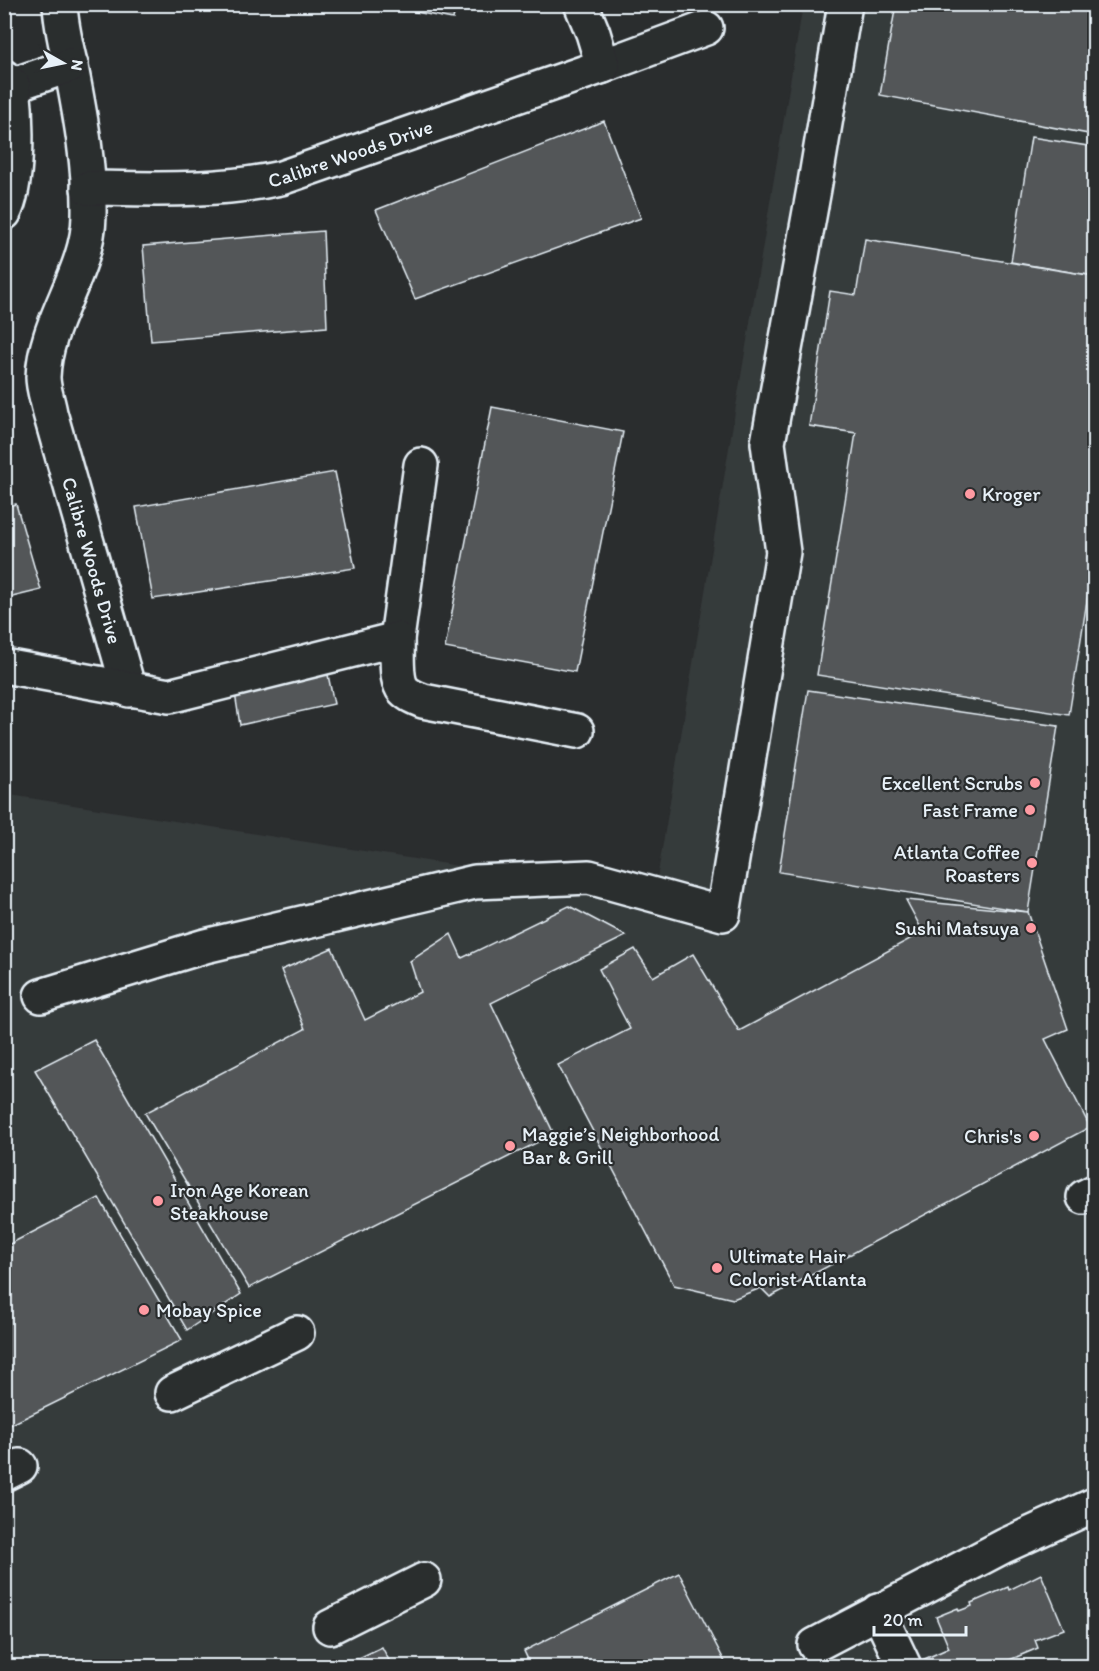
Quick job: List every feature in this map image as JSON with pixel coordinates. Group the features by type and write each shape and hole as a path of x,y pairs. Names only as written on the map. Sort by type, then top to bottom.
{"street":[{"name":"Calibre Woods Drive","path":"60,4 62,28 82,123 89,217 87,238 79,263 48,342 43,380 50,413 129,690"},
{"path":"581,4 603,66"},
{"path":"41,996 205,946 475,882 589,878 723,914 783,552 768,442 845,4"},
{"name":"Calibre Woods Drive","path":"88,188 214,189 248,186 281,178 706,28"},
{"path":"4,213 11,189 16,143 16,111 9,81 70,65"},
{"path":"421,465 397,639 402,688 411,696 423,701 577,731"},
{"path":"4,666 169,696 397,639"},
{"path":"172,1393 297,1333"},
{"path":"815,1645 1004,1546 1095,1505"},
{"path":"330,1627 424,1580"},
{"path":"878,1611 904,1666"}],"shaded area":[{"path":"803,5 1094,5 1094,1666 5,1666 4,794 654,897"}],"building":[{"path":"374,4 456,4 453,19"},
{"path":"896,4 1094,4 1094,135 880,95"},
{"path":"604,121 641,218 415,299 376,210"},
{"path":"1031,137 1094,147 1094,276 1011,262"},
{"path":"323,231 327,327 151,341 143,246"},
{"name":"Kroger","path":"865,239 1094,276 1094,556 1069,715 817,675 856,433 809,426 830,291 856,295"},
{"path":"492,407 623,432 575,672 445,648"},
{"path":"335,472 355,568 153,599 136,507"},
{"path":"16,504 41,590 4,599 4,507"},
{"path":"327,670 334,704 240,725 235,693"},
{"path":"808,690 1058,726 1028,912 779,872"},
{"path":"906,900 1028,912 1068,1029 1045,1039 1090,1127 770,1297 761,1288 733,1299 674,1285 558,1065 630,1029 599,969 635,949 653,977 693,954 739,1031 923,932"},
{"path":"569,906 626,936 491,1003 554,1134 249,1288 145,1113 305,1029 281,970 332,948 365,1020 420,992 410,961 451,934 462,958"},
{"path":"94,1040 241,1294 187,1330 35,1070"},
{"path":"99,1198 182,1340 8,1426 4,1420 4,1247"},
{"path":"679,1573 727,1666 531,1666 524,1651"},
{"path":"1041,1574 1064,1629 1035,1640 1038,1648 995,1666 992,1666 989,1661 982,1664 983,1666 909,1666 949,1648 936,1617 958,1608 959,1611 972,1606 971,1603 1008,1587 1009,1590"},
{"path":"382,1647 392,1666 342,1666"}],"place":[{"name":"Kroger","path":"970,494"},
{"name":"Excellent Scrubs","path":"1035,783"},
{"name":"Fast Frame","path":"1030,810"},
{"name":"Atlanta Coffee Roasters","path":"1032,863"},
{"name":"Sushi Matsuya","path":"1031,928"},
{"name":"Chris's","path":"1034,1136"},
{"name":"Maggie’s Neighborhood Bar & Grill","path":"510,1146"},
{"name":"Iron Age Korean Steakhouse","path":"158,1201"},
{"name":"Ultimate Hair Colorist Atlanta","path":"717,1268"},
{"name":"Mobay Spice","path":"144,1310"}]}
